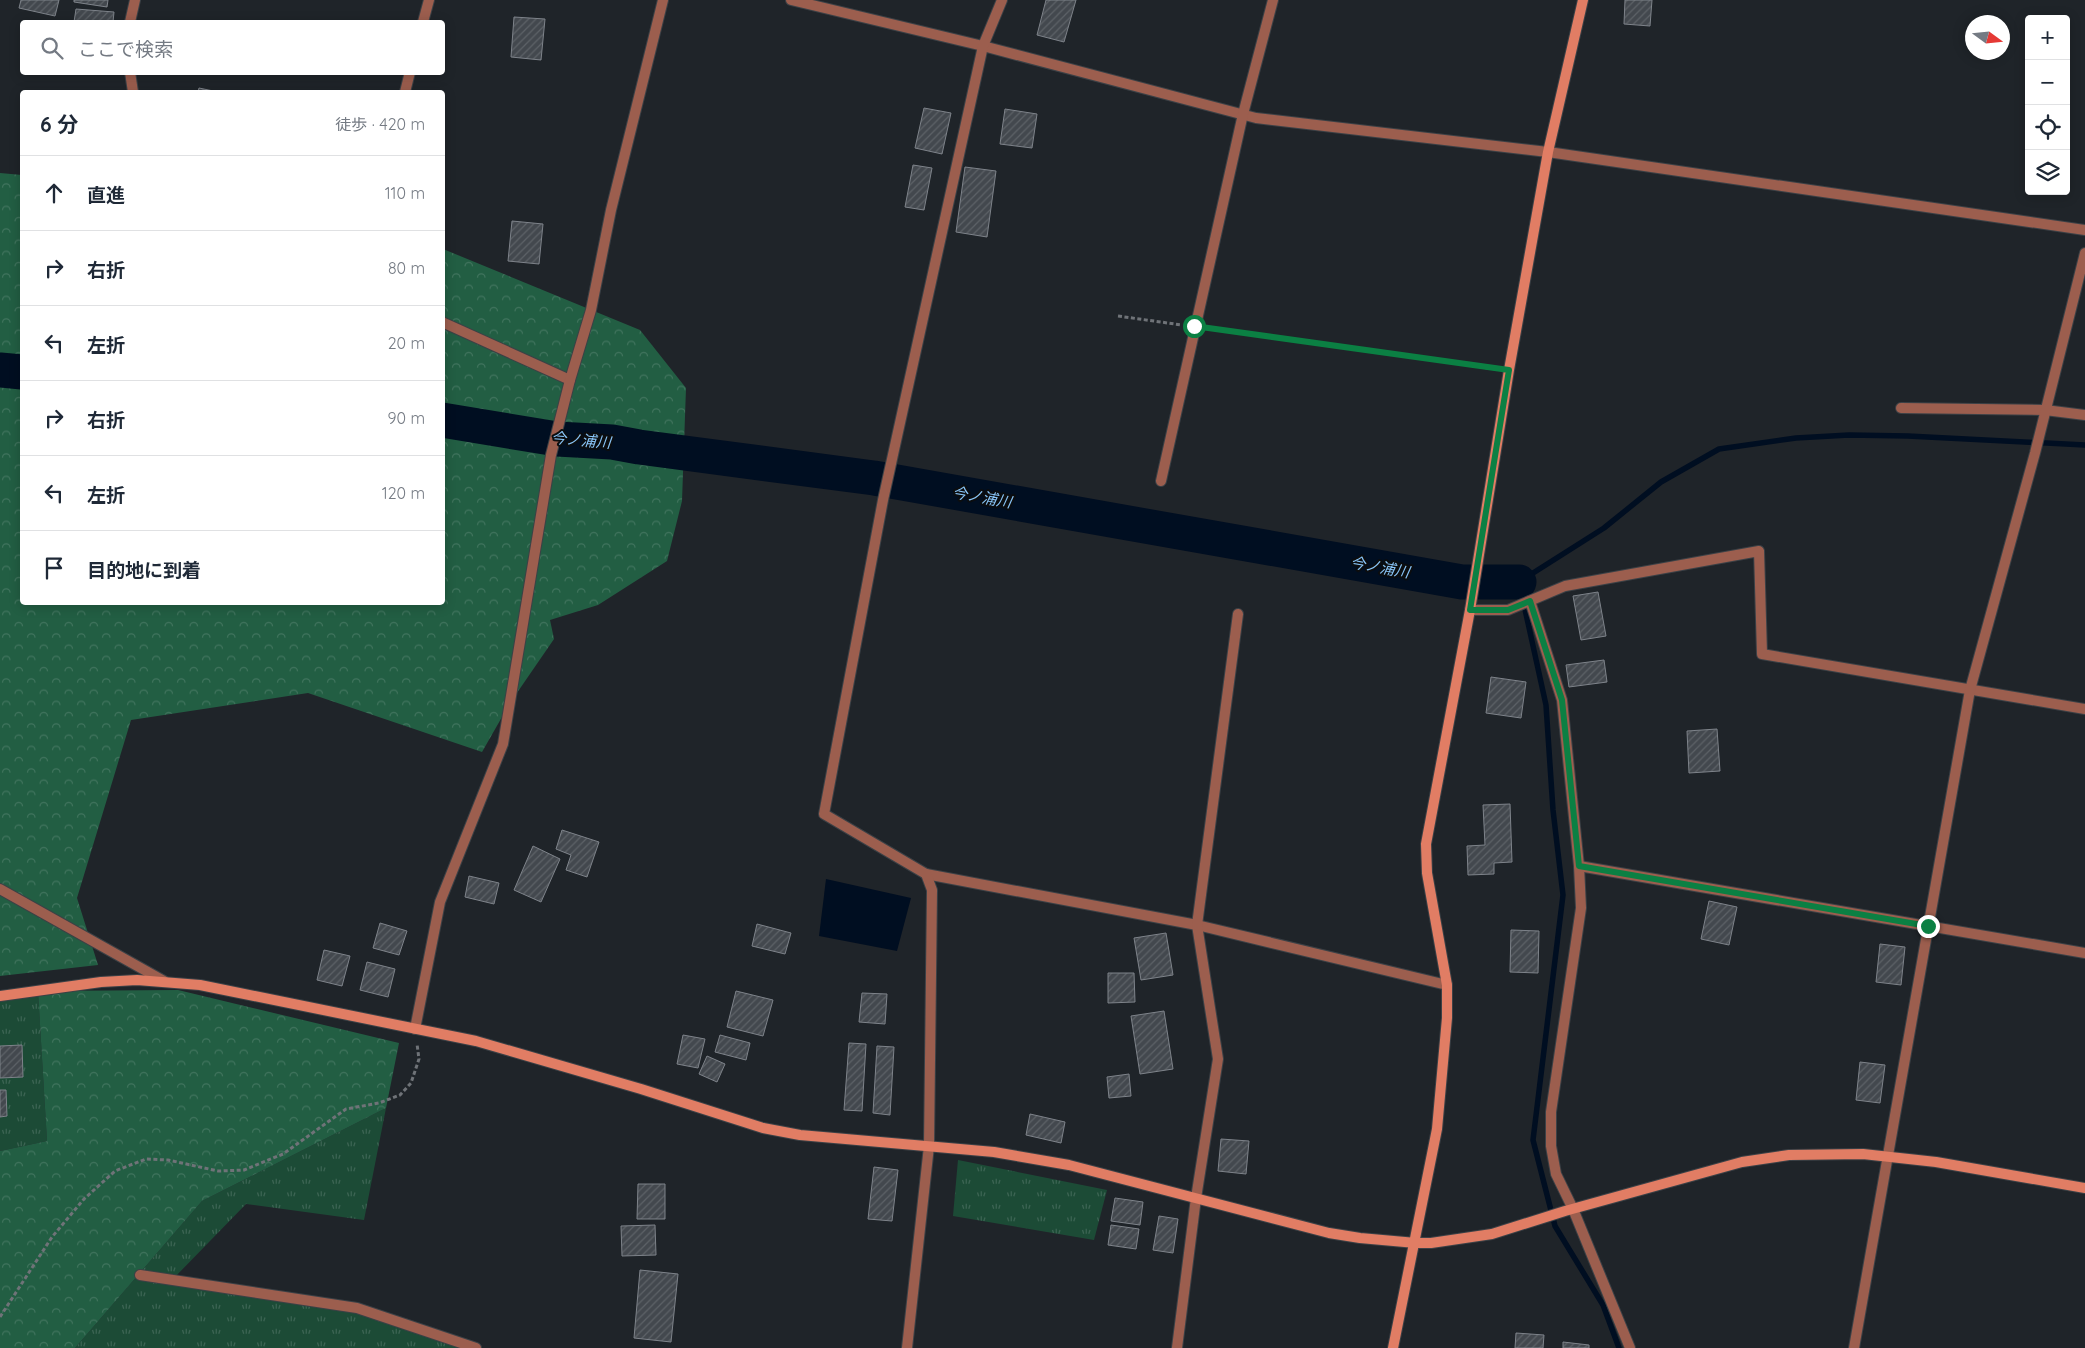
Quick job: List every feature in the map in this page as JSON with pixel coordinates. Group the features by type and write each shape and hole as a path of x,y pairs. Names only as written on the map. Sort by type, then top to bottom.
{"street":[{"path":"130,20 135,0"},
{"path":"424,20 429,0"},
{"path":"415,1029 440,902 503,744 552,455 570,380 591,310 611,210 663,0"},
{"path":"791,0 982,46 1256,118 1548,152 2085,230"},
{"path":"1002,0 982,46 883,500 824,814 926,874 1196,925 1447,985"},
{"path":"1161,481 1194,326 1243,114 1273,0"},
{"path":"1393,1348 1416,1243 1437,1128 1447,1018 1447,985 1427,873 1426,844 1470,610 1509,370 1548,152 1583,0"},
{"path":"131,75 134,90"},
{"path":"406,90 409,75"},
{"path":"1854,1348 1970,690 2035,453 2085,253"},
{"path":"445,323 570,380"},
{"path":"1901,408 2045,410 2085,415"},
{"path":"1470,610 1508,610 1565,586 1759,551 1762,654 2085,709"},
{"path":"1530,601 1562,700 1579,866 1581,908 1551,1112 1551,1146 1556,1174 1573,1209 1630,1348"},
{"path":"1177,1348 1196,1198 1218,1059 1196,925 1238,614"},
{"path":"1579,866 2085,953"},
{"path":"907,1348 929,1146 932,890 926,874"},
{"path":"0,889 164,981"},
{"path":"0,996 101,982 137,980 200,985 485,1044 641,1089 763,1128 800,1135 994,1152 1041,1159 1329,1233 1360,1238 1431,1243 1492,1234 1573,1209 1742,1162 1789,1155 1863,1154 1888,1156 1936,1162 2085,1188"},
{"path":"140,1274 357,1308 476,1348"}],"path":[{"path":"1118,316 1509,370"},
{"path":"0,1317 52,1237 84,1199 115,1171 146,1159 168,1160 218,1171 244,1170 283,1154 346,1109 379,1103 400,1095 410,1083 419,1059 415,1029"}],"green space":[{"path":"0,173 20,175 20,605 445,605 445,250 640,330 686,388 682,501 667,561 598,605 550,620 554,639 510,703 482,752 308,693 131,720 77,898 98,965 0,976"},
{"path":"178,990 399,1043 386,1108 202,1201 75,1348 0,1348 0,1151 47,1141 38,991"},
{"path":"38,991 47,1141 0,1151 0,1000"},
{"path":"386,1108 364,1220 246,1204 173,1279 357,1308 476,1348 75,1348 202,1201"},
{"path":"958,1160 1107,1190 1094,1240 953,1216"}],"water":[{"path":"826,879 911,898 897,951 819,936"}],"building":[{"path":"21,0 59,0 55,16 19,8"},
{"path":"74,0 108,0 107,7 74,2"},
{"path":"1046,0 1076,0 1064,42 1037,35"},
{"path":"1625,0 1652,0 1650,26 1624,24"},
{"path":"76,9 114,12 113,20 74,20"},
{"path":"514,17 545,19 541,60 511,57"},
{"path":"924,108 951,113 942,154 915,148"},
{"path":"1005,109 1037,114 1032,148 1000,144"},
{"path":"913,165 932,168 924,210 905,207"},
{"path":"965,167 996,171 987,237 956,232"},
{"path":"512,221 543,224 539,264 508,261"},
{"path":"1598,592 1606,636 1581,640 1573,596"},
{"path":"1604,660 1607,682 1569,687 1566,665"},
{"path":"1491,677 1526,682 1521,718 1486,713"},
{"path":"1717,729 1720,771 1689,773 1687,731"},
{"path":"1510,804 1512,862 1494,863 1494,874 1468,875 1467,846 1485,845 1483,805"},
{"path":"562,830 599,842 587,877 566,870 571,855 556,849"},
{"path":"533,846 560,859 541,902 514,890"},
{"path":"469,876 499,883 494,904 465,897"},
{"path":"1709,901 1737,907 1729,945 1701,939"},
{"path":"380,923 407,931 399,955 373,948"},
{"path":"757,924 791,933 785,954 752,946"},
{"path":"1511,930 1539,931 1538,973 1510,972"},
{"path":"1166,933 1173,975 1141,980 1134,938"},
{"path":"1880,944 1905,947 1901,985 1876,982"},
{"path":"324,950 350,956 342,986 317,980"},
{"path":"367,962 395,969 388,997 360,990"},
{"path":"1108,973 1134,973 1135,1002 1108,1003"},
{"path":"736,991 773,1000 763,1036 727,1027"},
{"path":"862,993 887,994 885,1024 859,1022"},
{"path":"1164,1011 1173,1069 1140,1074 1131,1016"},
{"path":"683,1035 705,1039 698,1068 677,1064"},
{"path":"720,1035 750,1043 746,1060 715,1052"},
{"path":"849,1043 866,1044 862,1111 844,1110"},
{"path":"22,1045 23,1077 0,1078 0,1046"},
{"path":"877,1046 894,1047 890,1115 873,1113"},
{"path":"707,1056 725,1064 717,1082 699,1074"},
{"path":"1860,1062 1885,1065 1880,1103 1856,1100"},
{"path":"1129,1074 1131,1096 1109,1098 1107,1077"},
{"path":"0,1090 6,1090 7,1116 0,1117"},
{"path":"1030,1114 1065,1122 1061,1143 1026,1135"},
{"path":"1221,1139 1249,1141 1246,1174 1218,1171"},
{"path":"874,1167 898,1170 892,1221 868,1219"},
{"path":"638,1184 665,1184 665,1219 637,1219"},
{"path":"1115,1198 1143,1202 1140,1225 1111,1221"},
{"path":"1159,1216 1178,1219 1173,1253 1153,1250"},
{"path":"655,1225 656,1255 622,1256 621,1226"},
{"path":"1111,1225 1139,1229 1136,1249 1108,1245"},
{"path":"640,1270 678,1274 671,1342 634,1338"},
{"path":"1516,1333 1544,1335 1543,1348 1515,1348"},
{"path":"1563,1342 1589,1345 1589,1348 1563,1348"}],"waterway":[{"name":"今ノ浦川","path":"0,370 20,372"},
{"name":"今ノ浦川","path":"445,420 557,439 612,442 874,478 1462,582 1519,582"},
{"path":"1619,1348 1603,1305 1555,1226 1533,1140 1563,895 1553,810 1546,705 1519,582 1604,528 1661,482 1719,449 1796,438 1849,435 2085,445"}],"route":[{"path":"1194,326 1509,370 1470,610 1508,610 1530,601 1562,700 1579,866 1928,926"}]}
